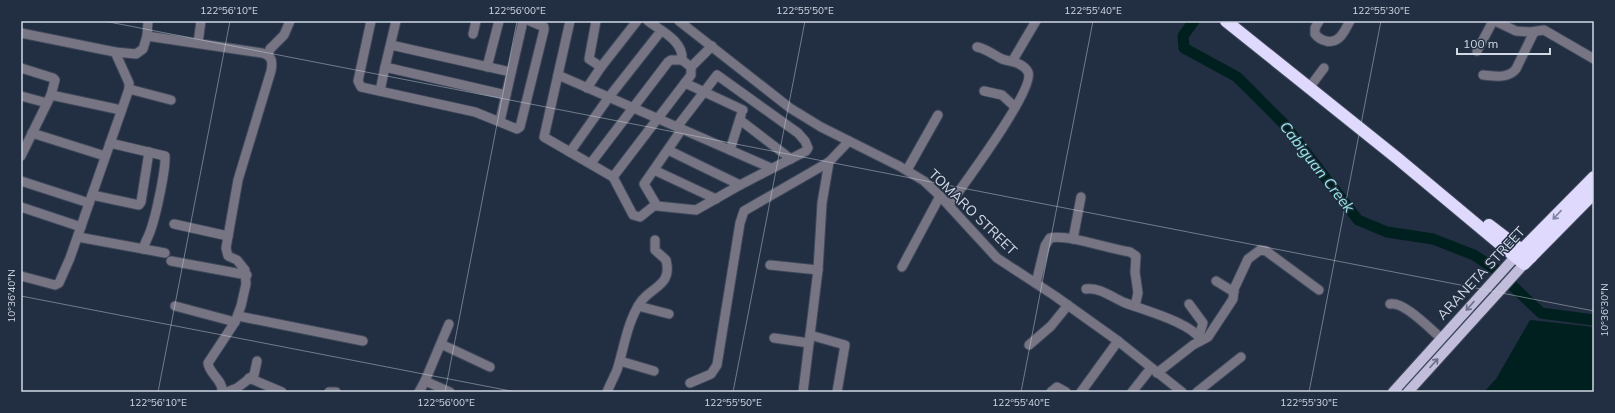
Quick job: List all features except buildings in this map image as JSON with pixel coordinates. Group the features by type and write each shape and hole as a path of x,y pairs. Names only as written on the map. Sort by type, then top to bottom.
{"highway":[{"path":"1231,22 1523,257"},
{"name":"ARANETA STREET","path":"1584,202 1594,177"},
{"name":"ARANETA STREET","path":"1523,257 1594,193"}],"main road":[{"name":"ARANETA STREET","path":"1394,392 1505,268 1523,257"},
{"name":"ARANETA STREET","path":"1408,392 1513,276 1523,257"}],"street":[{"path":"21,33 115,52 140,53 146,42 148,21"},
{"path":"198,43 201,21"},
{"path":"268,55 270,49 284,35 290,21"},
{"path":"370,21 358,85 475,112 500,121 515,129 520,127 544,30 542,25 530,21"},
{"path":"380,91 396,21"},
{"path":"473,34 476,21"},
{"path":"488,67 499,21"},
{"path":"500,121 510,72 523,21"},
{"path":"570,21 544,137 613,177 633,216 640,217 655,205 696,210 771,168 806,151 808,148 805,141 792,129 717,75 702,92 668,150 644,186 655,205"},
{"path":"596,21 589,59 601,68"},
{"path":"587,88 637,21"},
{"path":"648,21 680,46 683,51 682,60"},
{"name":"TOMARO STREET","path":"679,21 790,108 821,127 907,170 924,181 949,205 997,258 1068,305 1118,341 1182,392"},
{"path":"1013,60 1036,21"},
{"path":"1319,21 1315,28 1315,34 1323,40 1331,42 1341,37 1350,21"},
{"path":"1477,51 1494,21 1516,31 1534,32 1544,30 1594,59"},
{"path":"570,152 609,98 661,31"},
{"path":"1483,75 1501,76 1512,74 1516,69 1534,32"},
{"path":"146,36 268,55 271,59 271,71 238,180 226,252 228,256 242,264 247,275 236,319 208,363 211,373 222,389 222,392"},
{"path":"391,45 510,72"},
{"path":"691,67 712,46"},
{"path":"949,205 1016,107 1022,96 1029,75 1028,70 1013,60 1001,58 988,50 977,47"},
{"path":"21,276 52,285 59,283 78,237 129,89 129,83 115,52"},
{"path":"591,163 668,62 671,60 682,60 691,67 692,72 613,177"},
{"path":"385,67 506,95"},
{"path":"21,68 53,78 55,82 49,99 21,156"},
{"path":"1310,86 1324,68"},
{"path":"558,75 771,168"},
{"path":"685,83 743,110"},
{"path":"129,89 171,100"},
{"path":"984,91 1002,95 1016,107"},
{"path":"21,96 121,110"},
{"path":"730,150 748,97"},
{"path":"907,170 938,115"},
{"path":"740,120 791,159"},
{"path":"32,133 105,156"},
{"path":"690,383 712,374 717,365 740,223 744,211 829,162 849,141"},
{"path":"110,143 164,154 166,158 151,230 146,238 143,249"},
{"path":"668,150 740,185"},
{"path":"21,181 91,199 138,205 141,202 149,152"},
{"path":"803,392 818,270 822,203 829,162"},
{"path":"654,170 716,199"},
{"path":"902,267 940,196"},
{"path":"1073,239 1081,197"},
{"path":"21,207 81,227"},
{"path":"174,224 228,236"},
{"path":"78,237 165,253"},
{"path":"1036,284 1045,246 1050,238 1055,237 1073,239 1134,254 1136,256 1135,272 1138,293 1135,306"},
{"path":"607,392 620,360 638,306 642,299 658,287 666,276 666,260 656,250 655,240"},
{"path":"1132,392 1154,370 1200,338 1208,337 1224,310 1230,303 1248,259 1253,254 1262,250 1319,290"},
{"path":"171,261 247,275"},
{"path":"770,265 818,270"},
{"path":"1216,281 1234,292"},
{"path":"1086,288 1097,290 1173,321 1200,338"},
{"path":"1189,304 1203,323 1200,338"},
{"path":"1390,304 1397,304 1406,309 1441,338"},
{"path":"1030,345 1051,326 1068,305"},
{"path":"175,306 236,319 363,341"},
{"path":"638,306 669,314"},
{"path":"419,392 449,324"},
{"path":"774,338 810,339 846,345 838,392"},
{"path":"1081,392 1118,341"},
{"path":"441,344 490,367"},
{"path":"1197,392 1241,357"},
{"path":"620,360 654,371"},
{"path":"227,392 237,388 256,371 257,361"},
{"path":"249,378 282,392"},
{"path":"425,381 450,392"},
{"path":"1051,392 1057,387 1066,392"}],"shaded area":[{"path":"1530,320 1594,327 1594,392 1484,392 1496,379"}],"waterway":[{"name":"Cabiguan Creek","path":"1194,21 1183,36 1184,48 1237,77 1284,124 1358,220 1387,232 1433,239 1474,255 1495,269 1541,313 1594,320"}]}
